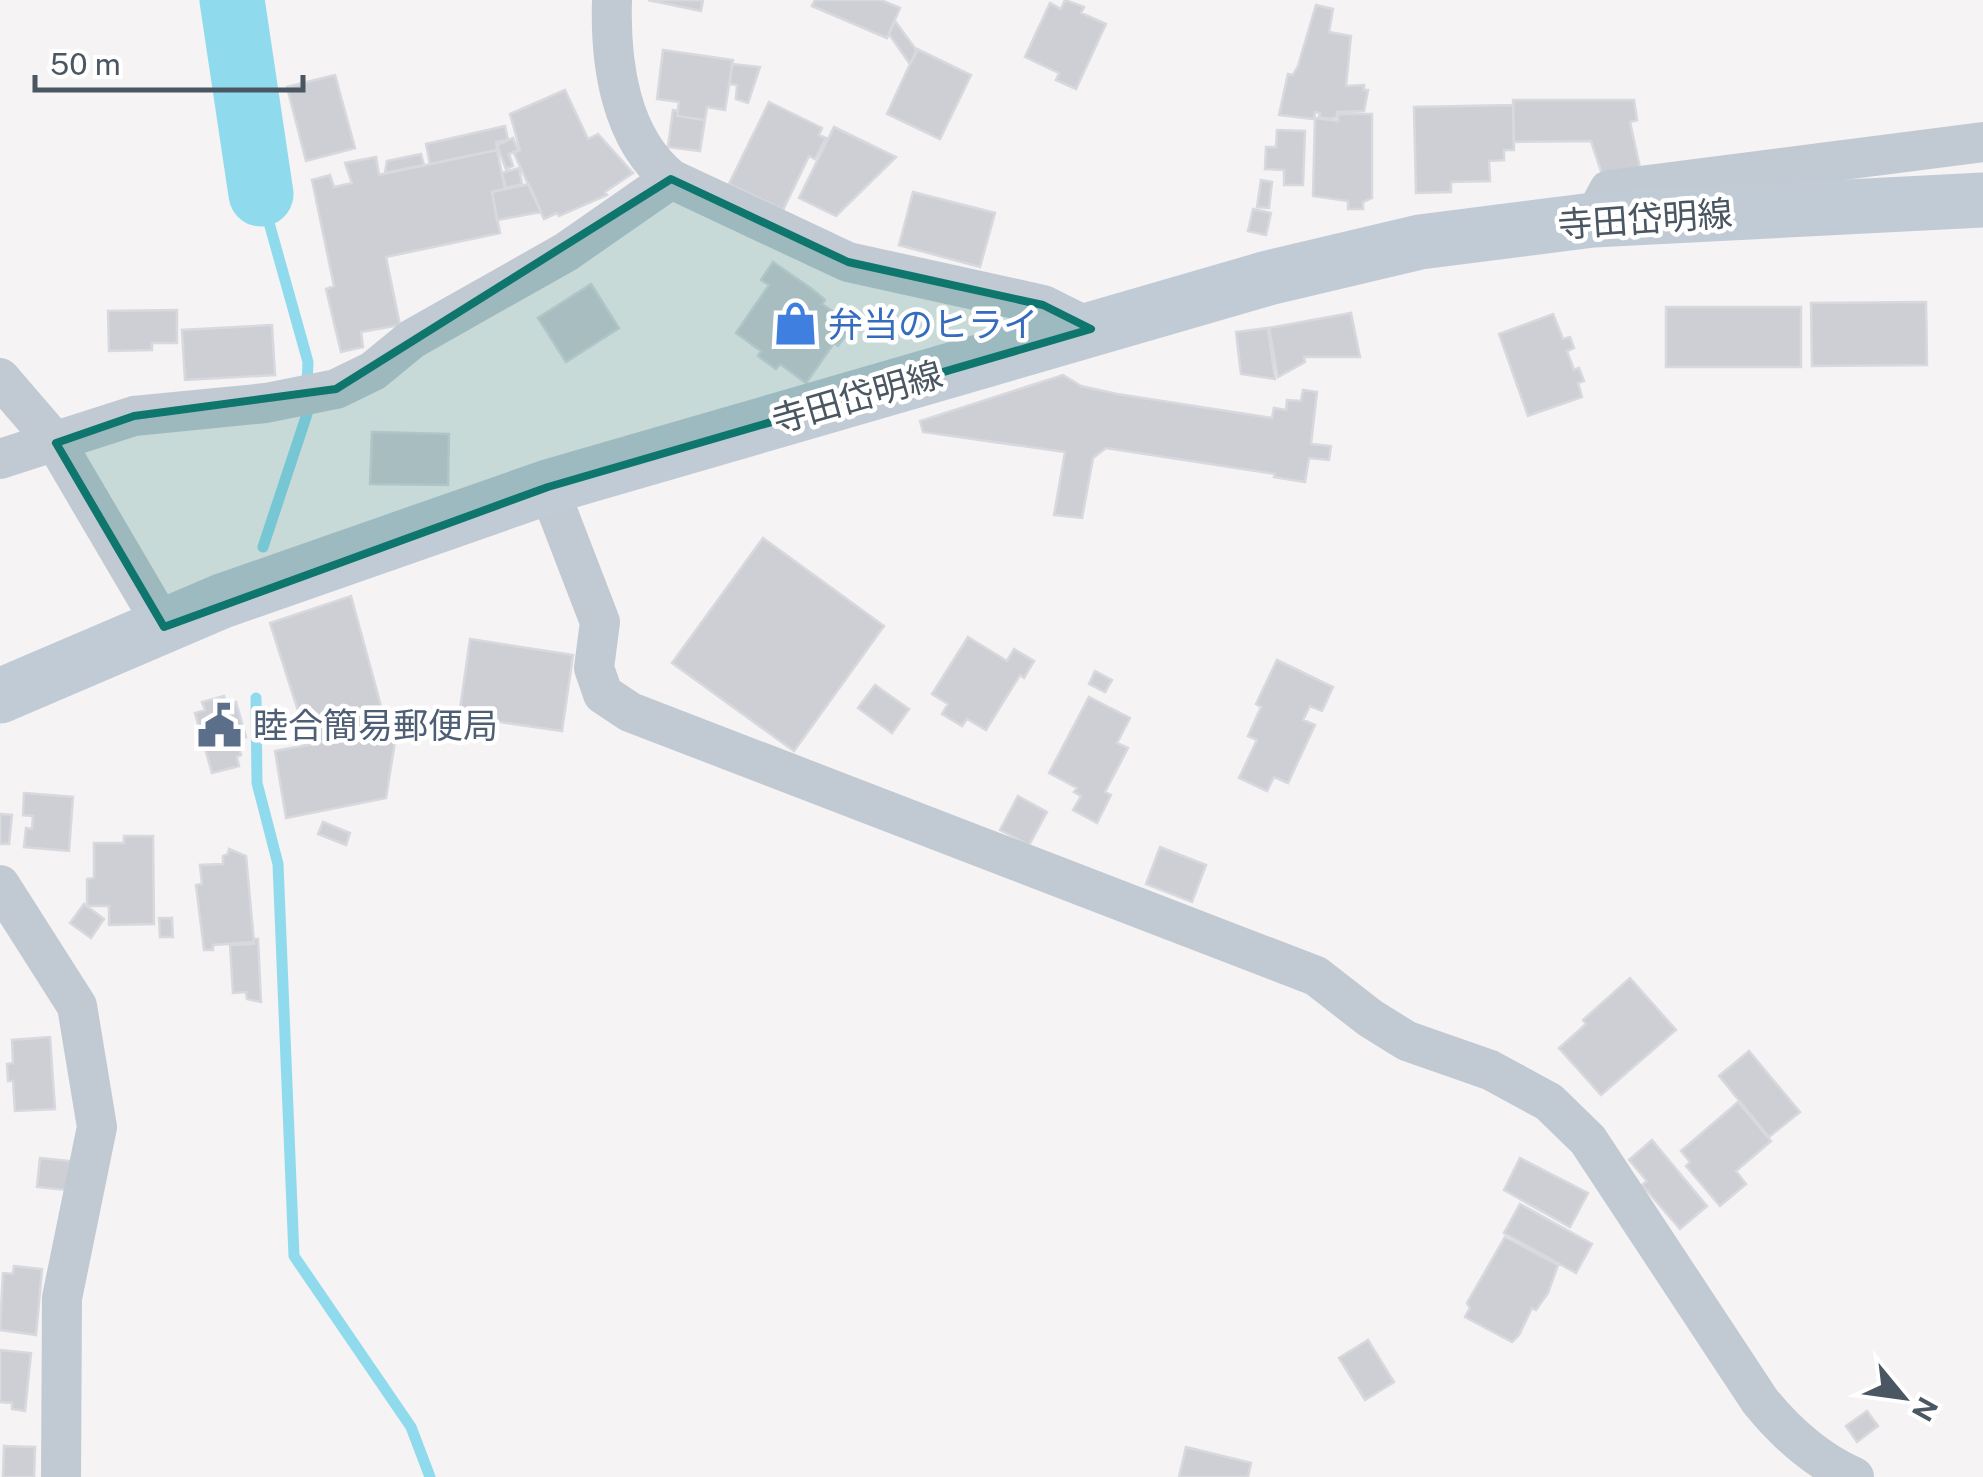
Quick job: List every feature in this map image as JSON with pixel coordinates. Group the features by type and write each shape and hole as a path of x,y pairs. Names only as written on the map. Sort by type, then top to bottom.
{"main road":[{"name":"寺田岱明線","path":"0,696 222,601 548,488 1268,278 1420,242 1593,220 1983,200"}],"street":[{"path":"612,0 611,23 625,115 650,162 671,179 848,262 1043,305 1091,329"},
{"path":"1593,220 1609,190 1983,142"},
{"path":"0,459 134,416 316,396 372,371 412,339 566,252 671,179"},
{"path":"0,378 56,442 164,627"},
{"path":"548,488 600,622 594,668 603,694 630,712 1316,976 1370,1018 1408,1041 1490,1070 1549,1102 1588,1140 1760,1401 1786,1433 1854,1477"},
{"path":"0,885 77,1006 97,1127 62,1298 61,1477"}],"highlighted area":[{"path":"671,179 848,262 1043,305 1091,329 548,487 164,627 56,443 134,416 336,389"}],"building":[{"path":"648,0 703,0 701,11"},
{"path":"815,0 881,0 900,8 887,38 812,6"},
{"path":"1065,0 1084,7 1081,13 1106,24 1076,89 1056,80 1059,73 1025,57 1050,3 1061,9"},
{"path":"1316,5 1333,9 1329,32 1351,36 1346,86 1364,85 1364,90 1368,90 1364,111 1337,112 1337,117 1330,119 1315,112 1314,119 1279,115 1288,74 1293,75 1298,66"},
{"path":"895,21 917,51 910,64 889,34"},
{"path":"917,49 971,75 940,139 887,114"},
{"path":"663,50 733,60 725,110 707,107 705,120 677,116 679,102 657,99"},
{"path":"732,64 760,67 748,103 736,99 737,85 730,84"},
{"path":"335,75 355,148 306,161 287,87"},
{"path":"565,90 588,139 598,134 633,173 605,192 607,195 544,219 514,153 520,150 510,114"},
{"path":"1513,100 1634,100 1637,120 1630,122 1640,168 1603,177 1591,141 1514,142"},
{"path":"769,102 822,128 819,135 826,138 815,159 809,156 783,210 729,184"},
{"path":"1513,105 1514,150 1504,150 1504,160 1489,161 1490,181 1451,182 1451,192 1416,193 1414,107"},
{"path":"673,110 678,111 677,116 705,120 700,151 668,147"},
{"path":"1338,114 1372,114 1372,198 1363,202 1363,209 1348,209 1348,201 1313,196 1315,118 1338,121"},
{"path":"505,126 508,140 496,142 497,150 430,164 426,144"},
{"path":"834,127 896,157 836,216 799,198"},
{"path":"1277,130 1305,131 1303,185 1284,185 1284,170 1265,169 1266,147 1276,147"},
{"path":"513,138 518,150 509,154 513,166 506,169 497,145"},
{"path":"497,150 505,189 492,192 500,233 386,257 400,325 361,332 363,347 341,352 326,289 334,286 312,180 330,175 334,187 352,183 345,163 376,157 379,175"},
{"path":"421,154 424,165 385,173 387,161"},
{"path":"519,168 522,184 506,188 502,173"},
{"path":"1261,180 1272,182 1269,208 1257,207"},
{"path":"529,184 541,212 497,220 492,192"},
{"path":"913,192 995,213 980,267 899,245"},
{"path":"1253,209 1271,213 1266,235 1248,231"},
{"name":"弁当のヒライ","path":"773,262 825,300 822,304 851,328 838,346 834,343 806,383 780,364 776,369 758,356 761,351 736,333 769,285 761,280"},
{"path":"591,284 619,328 566,362 538,318"},
{"path":"1926,302 1927,365 1812,366 1811,303"},
{"path":"1666,307 1801,307 1801,367 1666,367"},
{"path":"177,310 177,343 152,343 152,350 109,351 108,311"},
{"path":"1351,313 1360,357 1304,357 1305,362 1278,377 1269,328"},
{"path":"1553,314 1563,339 1570,337 1574,348 1567,351 1574,370 1579,368 1584,381 1578,383 1582,397 1528,416 1499,334"},
{"path":"272,325 275,375 185,380 182,330"},
{"path":"1268,328 1275,379 1241,374 1236,332"},
{"path":"1063,375 1081,386 1117,394 1272,418 1274,408 1286,410 1287,400 1301,401 1303,390 1317,392 1311,444 1331,446 1329,460 1309,458 1305,482 1106,448 1093,458 1082,518 1054,515 1065,452 923,432 920,421"},
{"path":"372,432 449,434 448,485 370,484"},
{"path":"763,538 884,626 794,751 672,663"},
{"path":"351,596 384,717 332,729 333,740 309,745 270,623"},
{"path":"968,637 1007,661 1014,649 1034,661 1024,678 1020,675 986,730 967,719 962,726 942,714 948,704 932,694"},
{"path":"470,639 573,655 562,731 459,716"},
{"path":"1277,660 1333,687 1322,711 1310,706 1303,720 1315,725 1288,783 1274,777 1267,791 1239,778 1257,740 1248,736 1261,707 1256,704"},
{"path":"1095,671 1112,680 1105,692 1089,684"},
{"path":"875,685 909,709 892,733 858,708"},
{"name":"睦合簡易郵便局","path":"224,696 226,705 236,702 246,737 237,739 239,766 212,773 195,713 205,710 202,702"},
{"path":"1089,697 1130,718 1117,743 1128,748 1105,792 1111,795 1097,823 1073,810 1081,796 1074,792 1077,788 1049,773"},
{"path":"393,715 397,729 386,798 286,818 275,751 333,740 332,729"},
{"path":"24,793 73,797 69,851 24,847 26,828 32,829 33,816 23,815"},
{"path":"1018,796 1047,812 1029,845 1000,830"},
{"path":"0,814 12,815 9,844 0,844"},
{"path":"323,822 350,833 346,845 318,834"},
{"path":"124,836 153,836 154,924 109,925 109,906 87,906 87,879 94,878 94,843 124,843"},
{"path":"1160,847 1206,865 1192,902 1146,884"},
{"path":"229,849 246,856 254,942 213,945 213,950 204,950 196,885 202,884 200,865 223,864"},
{"path":"84,904 104,919 91,938 70,923"},
{"path":"159,918 172,918 173,937 160,937"},
{"path":"254,939 258,939 261,1002 247,999 246,992 233,993 230,945 254,944"},
{"path":"1630,978 1676,1030 1601,1095 1559,1048 1586,1024 1583,1020"},
{"path":"50,1037 55,1109 15,1111 13,1081 8,1081 7,1064 13,1063 12,1040"},
{"path":"1749,1051 1800,1112 1769,1137 1719,1076"},
{"path":"1738,1102 1771,1141 1736,1171 1746,1184 1720,1206 1686,1166 1690,1162 1681,1151"},
{"path":"1652,1140 1707,1206 1680,1229 1642,1185 1647,1181 1629,1160"},
{"path":"40,1158 70,1161 67,1190 37,1187"},
{"path":"1520,1158 1588,1193 1570,1227 1504,1190"},
{"path":"1520,1204 1592,1244 1576,1273 1504,1233"},
{"path":"1505,1237 1558,1265 1548,1293 1536,1310 1532,1308 1512,1342 1465,1317 1470,1308 1467,1303"},
{"path":"14,1266 42,1269 36,1335 0,1330 3,1273 13,1274"},
{"path":"1368,1340 1394,1382 1365,1400 1339,1358"},
{"path":"0,1350 31,1353 25,1411 12,1409 12,1403 0,1402"},
{"path":"1867,1411 1878,1426 1857,1442 1846,1426"},
{"path":"4,1446 35,1447 34,1477 3,1477"},
{"path":"1186,1447 1251,1463 1248,1477 1179,1477"}],"waterway":[{"path":"232,0 261,194"},
{"path":"261,194 308,362 307,385"},
{"path":"263,547 307,404"},
{"path":"256,698 257,783 278,864 294,1256 411,1427 430,1477"}],"place":[{"name":"弁当のヒライ","path":"795,324"},
{"name":"睦合簡易郵便局","path":"220,725"}]}
